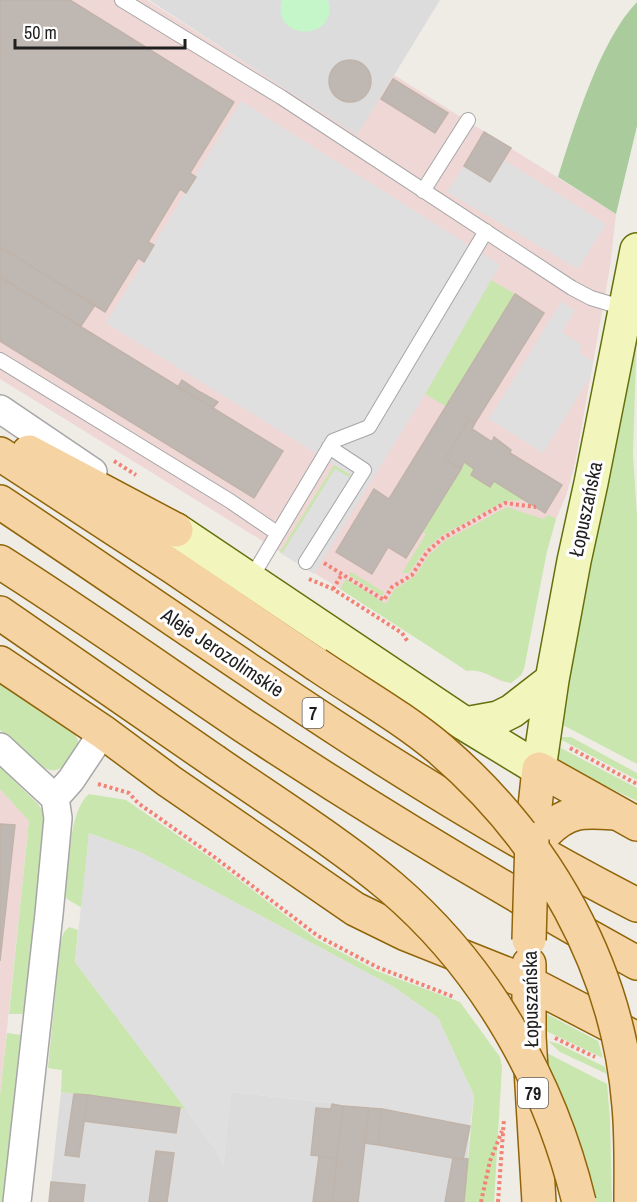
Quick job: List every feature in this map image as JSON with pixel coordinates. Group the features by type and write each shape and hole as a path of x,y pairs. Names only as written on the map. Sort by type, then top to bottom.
{"main road":[{"name":"Łopuszańska","path":"539,1202 529,983 539,769 552,680 574,561 637,250"},
{"path":"0,437 176,530 465,724 627,819"},
{"path":"0,454 192,579 438,747 474,779 505,812 563,893 600,973 622,1054 629,1105 631,1202"},
{"name":"Aleje Jerozolimskie","path":"0,502 354,741 493,824 637,905"},
{"name":"7","path":"0,562 84,616 242,724 464,864 548,915 637,963"},
{"path":"0,613 346,851 392,888 419,914 466,964 512,1034 559,1134 579,1202"},
{"path":"0,663 104,732 178,787 355,909 406,934 529,983 632,1034"},
{"path":"465,724 498,718 512,711 552,680"},
{"path":"537,838 559,819 575,813 593,811 627,819"}],"street":[{"path":"0,409 176,530"},
{"path":"17,1202 63,789 104,732"},
{"path":"0,747 63,789"}],"lane":[{"path":"122,0 280,97 572,288 591,298 624,308"},
{"path":"423,191 468,120"},
{"path":"250,580 333,441 369,427 486,231"},
{"path":"0,360 230,501 277,533"},
{"path":"307,565 364,470 329,447"}],"path":[{"path":"307,565 342,574 384,600 392,587 412,574 427,552 443,538 505,503 536,507"},
{"path":"307,565 333,589 402,633 408,642"},
{"path":"333,589 342,574"},
{"path":"560,743 637,784"},
{"path":"63,789 99,784 129,794 318,936 377,967 456,998"},
{"path":"548,1036 598,1059"},
{"path":"498,1201 505,1117"},
{"path":"481,1202 490,1161 504,1127"}],"shaded area":[{"path":"0,0 147,0 357,135 394,75 616,214 610,267 575,464 547,551 521,675 511,683 501,681 476,669 467,671 381,614 0,379"},
{"path":"149,0 440,0 357,136"},
{"path":"241,101 500,265 425,394 314,574 282,554 335,469 349,477 351,475 106,323"},
{"path":"503,159 606,224 578,269 447,192 464,166 489,182"},
{"path":"561,302 575,310 562,332 582,345 579,352 593,362 590,377 543,453 489,419"},
{"path":"0,789 29,821 0,1095"},
{"path":"89,833 140,852 261,916 392,986 438,1018 474,1096 470,1126 382,1109 231,1092 223,1168 217,1152 75,962"},
{"path":"61,1092 186,1109 217,1152 223,1167 231,1092 382,1109 470,1126 464,1202 49,1202"}],"green space":[{"path":"282,0 328,0 329,14 324,24 316,30 305,32 294,30 286,24 281,14"},
{"path":"637,2 637,126 616,214 558,177 580,109 600,61 611,38"},
{"path":"491,280 515,294 447,407 425,394"},
{"path":"637,326 633,454 637,517 637,764 561,724"},
{"path":"464,462 474,469 471,475 490,487 494,481 525,500 505,501 441,536 425,550 409,573 402,573 426,534 422,531"},
{"path":"334,465 351,475 349,478 335,469 282,554 280,552"},
{"path":"507,507 543,519 549,515 556,519 547,551 524,669 521,675 511,683 478,671 467,671 340,589 346,579 386,604 395,589 415,576 429,555 446,540"},
{"path":"351,572 384,592 382,596 349,575"},
{"path":"0,676 72,728 78,741 78,752 62,767 50,770 43,767 0,730"},
{"path":"571,737 637,773 637,780 560,739"},
{"path":"557,746 637,788 637,801 554,761"},
{"path":"0,767 38,804 43,812 45,829 27,1009 24,1014 9,1014 29,821 0,789"},
{"path":"89,794 126,800 212,859 316,939 377,971 460,1002 500,1057 502,1067 494,1202 464,1202 474,1096 438,1018 392,986 261,916 140,852 89,833 82,908 67,899 64,892 74,825 83,801"},
{"path":"69,927 78,930 75,962 186,1109 61,1092 62,1070 48,1068 60,944 64,932"},
{"path":"545,1013 598,1041 603,1058 544,1030"},
{"path":"7,1033 21,1035 24,1039 6,1202 0,1202 0,1095"},
{"path":"548,1041 559,1044 605,1067 607,1074 560,1052"},
{"path":"545,1052 607,1084 612,1202 595,1202 578,1137 545,1058"}],"building":[{"path":"0,0 70,0 234,102 190,173 196,177 186,193 180,189 148,242 154,245 144,262 138,258 105,312 0,247"},
{"path":"350,60 365,66 371,81 365,96 350,102 335,96 329,81 335,66"},
{"path":"393,79 448,113 435,133 381,99"},
{"path":"484,132 511,148 490,182 464,166"},
{"path":"0,247 95,305 81,326 0,277"},
{"path":"0,277 283,451 254,498 0,341"},
{"path":"515,294 544,313 475,423 469,419 445,459 461,469 406,558 388,547 372,574 336,552 374,489 389,499"},
{"path":"182,380 218,402 213,408 178,387"},
{"path":"469,419 475,423 472,429 492,442 494,437 511,450 510,453 562,485 545,513 494,481 490,487 471,475 474,469 464,462 461,469 445,459"},
{"path":"0,824 15,825 0,961"},
{"path":"74,1094 88,1095 79,1157 65,1155"},
{"path":"88,1095 180,1108 176,1133 84,1121"},
{"path":"332,1104 343,1106 337,1158 311,1155 316,1108 331,1109"},
{"path":"343,1106 369,1108 358,1202 332,1202"},
{"path":"369,1108 382,1109 378,1145 365,1143"},
{"path":"382,1109 470,1126 463,1160 378,1145"},
{"path":"156,1151 174,1153 167,1202 149,1202"},
{"path":"319,1156 337,1158 332,1202 313,1202"},
{"path":"453,1158 468,1159 464,1202 445,1202"},
{"path":"51,1182 85,1185 83,1202 49,1202"}]}
